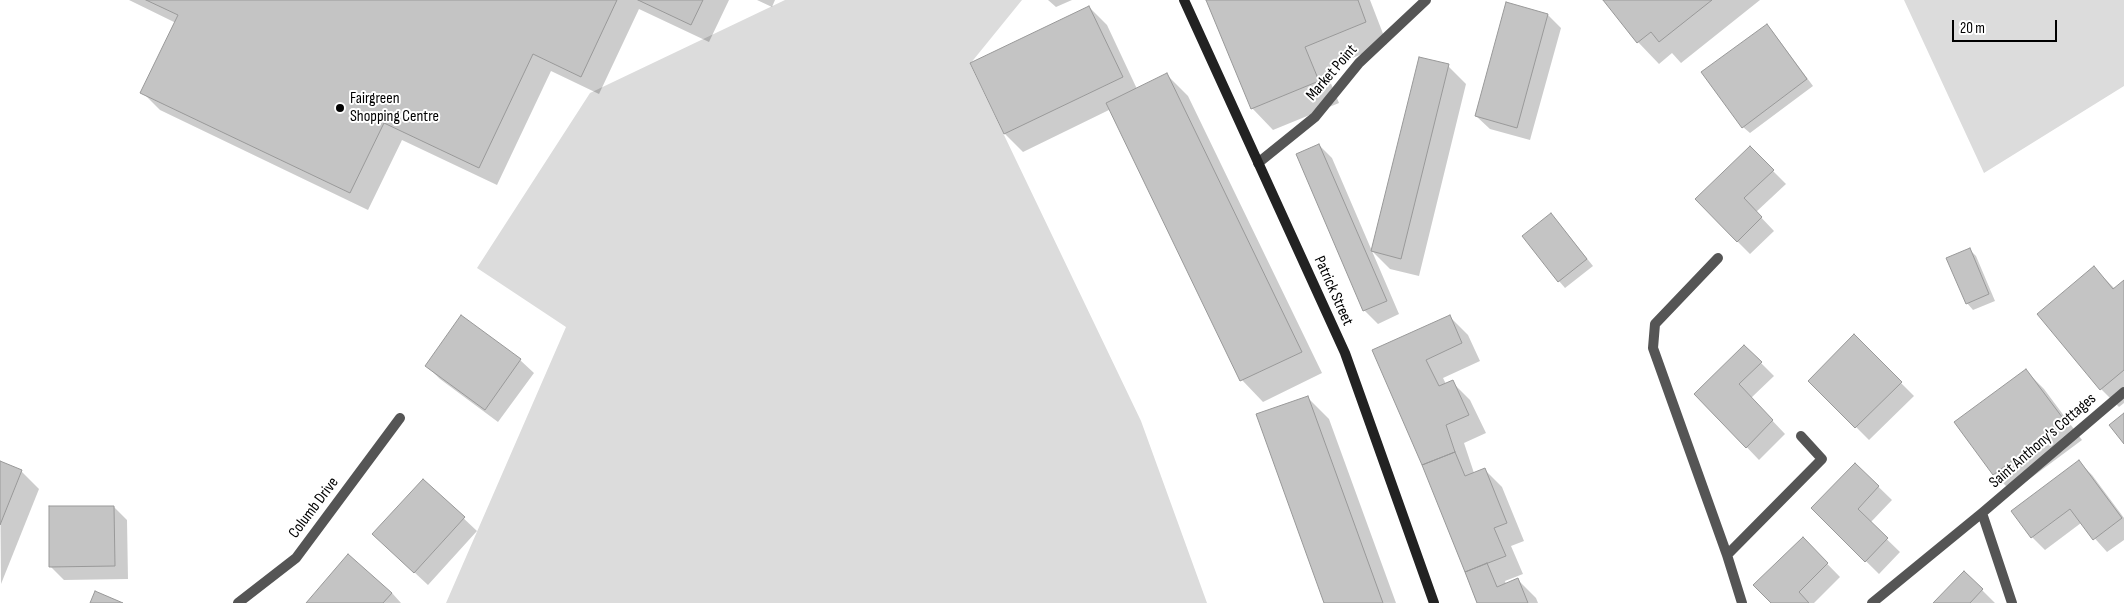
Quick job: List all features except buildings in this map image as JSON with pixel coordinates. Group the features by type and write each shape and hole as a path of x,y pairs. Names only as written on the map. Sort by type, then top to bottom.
{"main road":[{"name":"Patrick Street","path":"1184,0 1345,353 1434,603"}],"street":[{"name":"Market Point","path":"1258,163 1315,117 1359,62 1426,0"},
{"path":"1718,258 1655,324 1653,348 1727,555 1742,603"},
{"name":"Saint Anthony's Cottages","path":"1872,603 1982,513 2124,392"},
{"name":"Columb Drive","path":"238,603 296,558 400,418"},
{"path":"1727,555 1822,459 1801,436"},
{"path":"1982,513 2012,603"}],"shaded area":[{"path":"785,0 1022,0 970,64 1141,421 1207,603 446,603 566,327 477,268 590,93"},
{"path":"1904,0 2124,0 2124,86 1984,173"}],"place":[{"name":"Fairgreen Shopping Centre","path":"340,108"}]}
